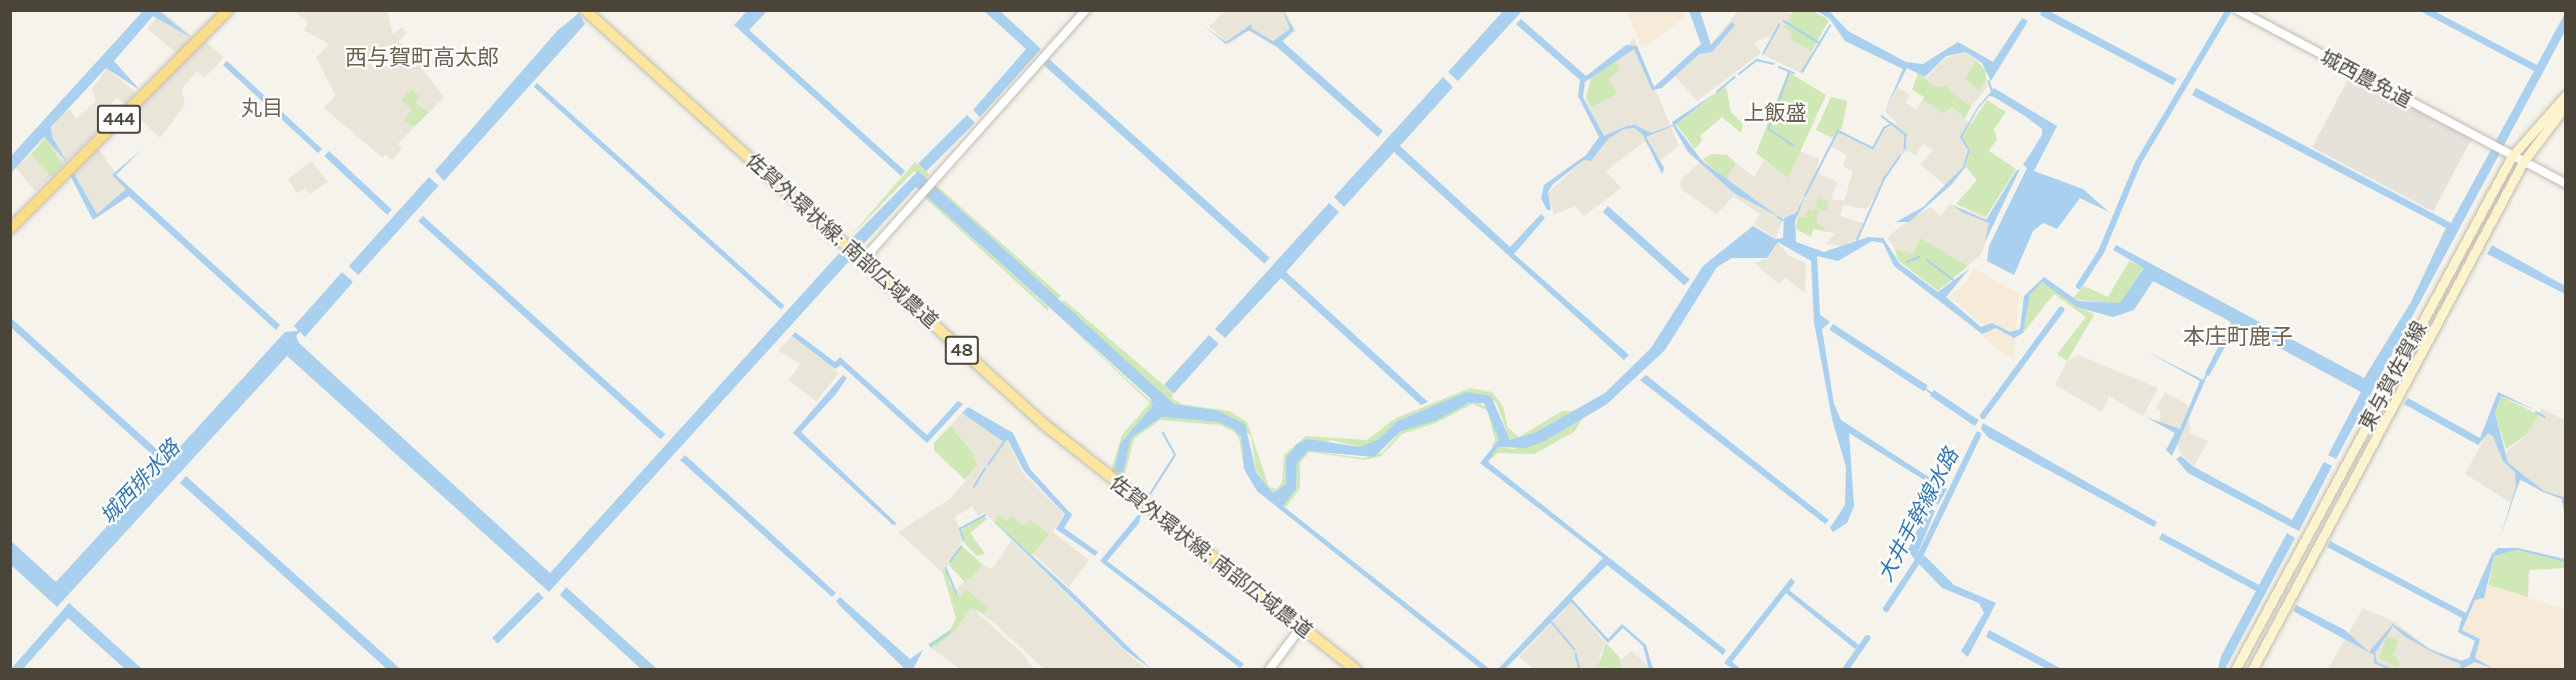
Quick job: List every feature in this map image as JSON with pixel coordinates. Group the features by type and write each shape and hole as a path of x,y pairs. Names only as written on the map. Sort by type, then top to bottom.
{"highway":[{"name":"444","path":"10,229 228,10"}],"main road":[{"name":"佐賀外環状線; 南部広域農道","path":"585,10 1096,467 1356,669"},
{"name":"東与賀佐賀線","path":"2235,669 2512,156 2565,94"},
{"name":"東与賀佐賀線","path":"2252,669 2523,162 2565,105"}],"street":[{"path":"862,260 1086,10"},
{"name":"城西農免道","path":"2238,10 2565,184"},
{"path":"1269,669 1301,627"}],"shaded area":[{"path":"162,11 193,37 178,54 147,29"},
{"path":"295,11 387,11 393,34 402,27 407,33 398,42 406,47 444,97 429,112 415,101 411,89 412,109 405,120 414,127 398,144 402,149 392,160 385,155 383,158 324,108 335,95 316,58 329,44 304,30 308,23"},
{"path":"1226,11 1285,11 1296,31 1276,47 1249,31 1229,44 1209,26"},
{"path":"1627,11 1686,11 1686,17 1642,48"},
{"path":"1738,11 1785,11 1791,14 1783,27 1792,32 1790,39 1814,52 1803,74 1764,55 1775,34 1754,42 1761,53 1697,101 1674,75 1711,44"},
{"path":"1634,38 1679,146 1661,160 1644,142 1606,171 1621,188 1584,216 1574,206 1554,215 1548,193 1603,142 1590,108 1617,94 1609,79 1620,69 1616,60"},
{"path":"205,41 224,58 204,78 197,71 182,89 185,105 160,138 132,112"},
{"path":"1966,52 1976,60 1965,78 1978,90 1986,81 1988,86 1971,107 1945,86 1936,87 1925,79 1945,58"},
{"path":"107,68 136,93 125,104 117,97 107,108 112,117 63,165 45,138 61,115 70,109 76,119 96,101 92,89"},
{"path":"2351,74 2472,138 2433,212 2312,147"},
{"path":"1898,88 1910,94 1906,103 1917,110 1922,100 1943,113 1952,107 1965,118 1970,124 1962,137 1970,150 1966,167 1952,185 1945,185 1920,164 1933,151 1923,144 1916,155 1908,151 1899,156 1867,209 1843,205 1840,216 1865,224 1858,239 1842,246 1826,244 1835,234 1798,216 1784,217 1775,239 1754,224 1760,214 1733,196 1717,214 1681,189 1680,181 1703,159 1725,180 1736,163 1754,177 1764,160 1788,177 1800,151 1819,159 1816,173 1838,182 1831,199 1844,201 1853,171 1843,166 1847,155 1831,146 1840,130 1873,149 1885,129 1897,123 1885,112"},
{"path":"97,147 128,190 97,217 73,171"},
{"path":"31,154 51,177 35,190 15,168"},
{"path":"311,161 328,182 309,194 305,188 297,193 288,179"},
{"path":"1950,204 1986,217 1992,224 1981,254 1968,266 1922,238 1913,254 1895,249 1888,238 1898,228 1930,207 1941,216"},
{"path":"1778,243 1789,256 1806,263 1805,293 1785,278 1779,284 1754,263 1768,258"},
{"path":"1973,268 2019,294 2014,361 1984,338 1982,324 1949,297 1967,282"},
{"path":"792,336 839,373 816,401 789,380 800,364 778,350"},
{"path":"2078,355 2158,388 2143,416 2109,396 2102,412 2055,385 2067,361"},
{"path":"2165,392 2188,405 2190,433 2208,441 2194,466 2181,454 2174,433 2159,421 2161,412 2156,409"},
{"path":"2542,409 2565,420 2565,516 2561,499 2521,481 2510,502 2465,474 2488,431 2495,434 2503,455 2526,435"},
{"path":"962,413 1008,441 1022,472 1064,514 1053,532 1089,560 1069,587 1006,529 984,512 978,516 972,506 955,517 963,540 943,573 898,532 950,499 977,467 973,451 950,426"},
{"path":"1012,540 1146,669 1044,669 992,621 964,602 955,590 983,565 992,569"},
{"path":"2481,583 2565,609 2565,669 2463,669 2462,663 2472,659 2477,640 2459,631"},
{"path":"1571,603 1606,643 1599,655 1602,669 1534,669 1519,657"},
{"path":"971,607 1022,653 1034,669 960,669 932,649 953,633"},
{"path":"2363,608 2395,622 2429,648 2461,660 2463,669 2327,670"},
{"path":"1631,651 1651,669 1621,669 1617,663"}],"green space":[{"path":"1794,10 1813,11 1829,20 1812,51 1790,39 1792,32 1783,27"},
{"path":"1616,60 1620,69 1609,79 1617,94 1590,108 1586,97 1591,78"},
{"path":"1976,60 1986,71 1986,81 1978,90 1965,78"},
{"path":"1788,72 1826,95 1788,178 1756,153"},
{"path":"1918,73 1936,87 1945,86 1971,107 1965,118 1952,107 1943,113 1922,100 1924,97 1912,90"},
{"path":"1726,86 1731,112 1743,124 1741,133 1722,117 1700,136 1702,140 1695,149 1676,124"},
{"path":"411,89 419,96 415,102 429,112 414,127 404,120 412,109 401,101"},
{"path":"1831,97 1847,101 1842,128 1832,138 1816,130"},
{"path":"1987,100 2006,112 1994,129 1997,139 1989,151 2016,169 1986,217 1956,204 1977,180 1966,167 1970,150 1962,137"},
{"path":"45,138 63,165 51,177 31,154"},
{"path":"1712,154 1727,155 1736,163 1726,180 1703,159"},
{"path":"915,162 929,174 925,180 914,171 847,240"},
{"path":"935,184 1061,296 1057,299 933,187"},
{"path":"925,195 1049,308 1048,311 923,196"},
{"path":"1818,198 1829,202 1826,211 1819,209 1816,222 1829,232 1813,229 1811,237 1796,229 1798,216 1805,218 1808,209 1814,211"},
{"path":"1921,238 1968,266 1938,291 1898,260 1895,249 1913,254"},
{"path":"2129,261 2144,267 2120,304 2072,299 2084,286 2108,297"},
{"path":"2042,282 2094,315 2067,361 2057,354 2086,317 2054,294 2023,333 2030,295"},
{"path":"1064,300 1173,393 1172,398 1181,404 1229,411 1247,422 1269,487 1276,489 1282,483 1284,455 1306,436 1367,440 1396,418 1470,388 1492,392 1503,406 1508,428 1519,437 1562,411 1573,411 1536,432 1510,440 1496,402 1466,392 1397,421 1379,439 1360,447 1331,440 1286,458 1286,484 1273,493 1256,471 1251,436 1216,410 1174,404 1062,303"},
{"path":"1054,312 1154,404 1120,444 1114,471 1123,473 1126,448 1131,438 1162,417 1218,422 1233,429 1241,437 1244,469 1239,438 1233,431 1220,425 1160,420 1134,439 1123,482 1110,473 1122,435 1150,403"},
{"path":"2501,396 2539,415 2526,435 2506,449 2495,413"},
{"path":"1476,401 1490,410 1499,440 1491,450 1495,439 1487,410 1472,404 1436,423 1402,434 1381,456 1365,460 1309,452 1300,463 1300,488 1286,507 1282,506 1296,489 1297,463 1308,451 1364,458 1382,453 1401,431"},
{"path":"1583,418 1574,432 1534,454 1498,453 1487,462 1498,447 1513,449 1545,441"},
{"path":"950,426 973,452 977,466 965,480 934,450 934,443"},
{"path":"983,515 987,519 970,533 985,554 977,556 965,544 962,530"},
{"path":"999,515 1007,521 1011,516 1023,526 1030,520 1049,534 1032,555 994,522"},
{"path":"962,546 983,565 965,582 949,565"},
{"path":"2517,550 2565,562 2565,568 2529,570 2528,597 2488,585 2494,556"},
{"path":"946,566 950,584 960,597 967,590 987,607 985,614 971,608 953,633 932,649 928,644 950,630 956,618 943,573"},
{"path":"2387,636 2398,640 2393,655 2400,662 2397,667 2379,658"},
{"path":"1606,643 1620,658 1621,669 1598,667"}],"water":[{"path":"1504,10 1522,11 1458,81 1448,72"},
{"path":"143,11 159,11 192,38 153,16 114,61 140,90 106,68 51,127 52,137 67,162 44,137 11,173 11,156"},
{"path":"747,11 767,11 749,30 905,171 901,176 734,25"},
{"path":"984,11 1000,11 1041,49 980,117 973,110 1026,49"},
{"path":"1283,11 1294,30 1282,41 1383,131 1378,137 1277,47 1249,30 1226,44 1203,25 1226,42 1252,24 1251,28 1273,41 1290,29"},
{"path":"1689,11 1700,11 1711,45 1732,22 1735,25 1712,52 1699,54 1662,88 1652,90 1634,49 1585,82 1583,97 1604,136 1627,126 1635,125 1651,133 1673,125 1672,122 1717,92 1675,125 1703,162 1779,217 1734,193 1688,152 1673,126 1646,137 1664,168 1662,174 1643,135 1635,128 1624,129 1608,139 1591,161 1584,160 1553,184 1548,192 1551,210 1547,210 1541,198 1544,185 1586,155 1599,137 1578,96 1580,80 1516,24 1521,19 1586,76 1626,45 1637,46 1654,87 1701,44"},
{"path":"1817,11 1829,11 1848,31 1906,62 1923,64 1958,42 1993,62 2022,18 2028,21 1991,81 1982,63 1966,52 1946,56 1925,77 1907,68 1885,111 1903,69 1845,41 1830,19"},
{"path":"2042,11 2049,11 2177,79 2173,85 2040,15"},
{"path":"2420,11 2434,11 2537,65 2565,13 2565,31 2336,459 2328,455 2361,392 2237,325 2209,376 2205,373 2231,322 2153,281 2134,310 2113,317 2077,307 2042,282 2030,295 2023,333 2014,338 1996,328 1982,334 1894,266 1883,243 1872,241 1838,261 1817,256 1820,315 1830,322 1822,329 1834,404 1841,420 1947,489 1938,505 1932,501 1937,488 1849,433 1854,506 1847,523 1833,532 1830,528 1845,505 1846,467 1832,419 1814,322 1811,261 1778,242 1767,258 1732,258 1717,267 1665,350 1607,404 1545,441 1526,448 1498,447 1488,462 1726,650 1723,655 1607,565 1572,599 1608,639 1622,624 1646,645 1653,669 1649,669 1643,646 1623,628 1608,643 1571,602 1505,669 1498,669 1603,558 1480,463 1499,440 1484,403 1469,403 1435,421 1401,431 1374,457 1308,451 1297,463 1296,489 1283,506 1491,670 1481,669 1257,491 1244,469 1241,437 1233,429 1218,422 1162,417 1131,438 1123,473 1114,471 1120,444 1153,405 1150,398 916,187 858,250 849,241 918,171 1174,404 1216,410 1245,424 1256,472 1273,493 1286,484 1286,458 1297,444 1307,439 1360,447 1379,439 1397,421 1466,392 1491,396 1510,440 1536,432 1605,393 1651,348 1703,266 1753,226 1775,239 1783,238 1784,218 1796,213 1805,196 1795,222 1796,242 1824,252 1868,237 1883,238 1900,264 1938,292 1969,269 1946,297 1981,327 1992,323 2010,332 2020,329 2024,296 2044,277 2078,301 2120,303 2144,268 2113,250 2116,245 2364,378 2411,302 2446,228 2192,95 2196,88 2451,223 2534,71"},
{"path":"579,13 585,24 444,181 435,171 557,31"},
{"path":"1049,59 1270,258 1264,264 1044,65"},
{"path":"227,61 322,149 318,153 223,65"},
{"path":"1443,77 1453,87 1400,146 1510,247 1541,214 1545,218 1514,254 1629,355 1624,360 1394,152 1344,207 1334,197"},
{"path":"537,83 784,306 781,310 534,87"},
{"path":"1994,88 2057,126 2034,171 2083,189 2109,212 2080,198 2057,229 2043,223 2033,231 2014,275 1987,261 1989,246 2027,168 2023,165 2042,135 2042,129 1994,97 1989,96 1978,109 1962,137 1970,150 1965,167 1951,185 1909,222 1896,222 1923,207 1963,167 1968,150 1960,137 1977,108"},
{"path":"967,115 975,123 926,172 918,164"},
{"path":"141,150 116,175 280,325 276,330 129,196 93,220 70,175 73,172 97,214 126,189 112,175"},
{"path":"329,151 392,210 387,215 324,156"},
{"path":"2020,169 1985,242 1989,223 1962,212 1952,205 1986,220 2016,171"},
{"path":"429,177 439,186 358,275 349,266"},
{"path":"1329,203 1339,212 1286,272 1428,402 1421,405 1281,278 1225,338 1215,329"},
{"path":"1608,206 1690,280 1684,286 1603,212"},
{"path":"423,216 665,434 661,439 418,221"},
{"path":"2492,245 2565,286 2565,294 2487,254"},
{"path":"842,250 852,258 549,592 287,356 57,607 11,565 11,541 56,582 285,332 298,331 294,326 342,272 353,282 305,337 300,332 296,336 299,343 550,573"},
{"path":"11,318 165,457 160,462 10,327"},
{"path":"1833,324 1928,386 1924,391 1829,330"},
{"path":"795,332 835,362 840,357 927,435 958,401 963,404 927,443 841,365 835,369 792,336"},
{"path":"1209,335 1219,344 1174,393 1164,385"},
{"path":"2146,351 2205,381 2172,456 2166,450 2175,433 2146,417 2180,429 2200,381"},
{"path":"843,375 847,378 836,394 801,432 897,524 893,525 793,433"},
{"path":"1646,375 1829,520 1825,524 1640,380"},
{"path":"1934,390 1979,420 1975,426 1930,396"},
{"path":"2498,392 2537,411 2501,396 2495,413 2508,463 2544,491 2563,497 2566,493 2565,515 2562,499 2543,492 2520,479 2499,541 2516,486 2515,472 2503,461 2493,436 2488,433 2478,445 2404,404 2408,398 2480,438"},
{"path":"968,407 1013,433 1030,469 1072,515 1064,528 1098,552 1095,556 1056,529 1065,514 1024,471 1008,440 1004,442 962,413"},
{"path":"1983,423 2157,522 2154,527 1989,438 1981,429"},
{"path":"685,455 836,593 832,597 680,460"},
{"path":"2181,456 2194,467 2292,520 2324,462 2332,466 2299,531 2188,473 2176,459"},
{"path":"186,476 399,668 388,670 180,483"},
{"path":"1928,507 1935,511 1915,560 1908,550"},
{"path":"1142,510 1139,523 1107,561 1244,664 1240,668 1100,561"},
{"path":"984,512 1071,591 1151,669 1125,650"},
{"path":"2162,533 2259,585 2287,533 2295,538 2225,669 2218,669 2221,656 2256,591 2159,539"},
{"path":"2330,541 2466,613 2492,554 2498,548 2518,548 2565,559 2565,562 2517,550 2494,556 2484,598 2475,600 2462,630 2480,639 2475,658 2494,669 2475,662 2462,669 2460,664 2430,651 2404,636 2393,626 2375,653 2377,662 2392,669 2387,669 2374,663 2374,655 2293,611 2296,605 2345,630 2369,652 2393,624 2431,650 2461,661 2469,658 2475,641 2458,632 2462,618 2327,547"},
{"path":"1924,555 1954,585 1996,603 1968,657 1961,651 1984,613 1979,603 1942,588 1919,564"},
{"path":"1791,578 1795,582 1789,590 1859,645 1855,649 1786,593 1732,662 1741,669 1733,669 1724,663"},
{"path":"566,587 657,669 641,669 560,595"},
{"path":"538,592 544,598 498,644 492,638"},
{"path":"840,597 910,659 923,650 913,669 905,669 842,608 836,601"},
{"path":"69,603 142,669 125,669 68,618 23,669 11,669"},
{"path":"1989,630 2062,669 2047,669 1986,637"}],"waterway":[{"name":"大井手幹線水路","path":"2079,286 2101,252 2138,163 2229,10"},
{"path":"1784,21 1818,42"},
{"path":"1763,54 1779,25"},
{"path":"1802,72 1830,26"},
{"path":"1739,74 1757,60 1774,64"},
{"path":"1779,67 1794,73"},
{"path":"1790,72 1769,129 1794,146"},
{"path":"1717,92 1735,77"},
{"path":"1989,81 1992,90"},
{"path":"1882,116 1906,135 1905,149"},
{"path":"1805,196 1838,131 1873,148 1884,128 1892,124"},
{"path":"1857,240 1884,179 1900,156"},
{"path":"1778,217 1783,220"},
{"path":"1907,262 1919,257"},
{"path":"1927,260 1954,280"},
{"name":"大井手幹線水路","path":"1983,416 2061,310"},
{"path":"2203,382 2207,374"},
{"path":"1926,389 1933,394"},
{"path":"2536,412 2545,417"},
{"path":"1147,499 1175,455 1163,433"},
{"name":"大井手幹線水路","path":"1886,609 1917,562 1978,435"},
{"path":"988,465 1004,442"},
{"path":"974,487 985,469"},
{"path":"964,541 960,529 985,515"},
{"path":"950,562 961,547"},
{"path":"946,568 957,594"},
{"path":"1550,620 1574,649"},
{"path":"930,646 950,632"},
{"name":"大井手幹線水路","path":"1845,670 1867,638"},
{"path":"1576,654 1580,670"}],"district":[{"name":"西与賀町高太郎","path":"422,59"},
{"name":"丸目","path":"262,108"},
{"name":"上飯盛","path":"1775,113"},
{"name":"本庄町鹿子","path":"2238,338"}],"water label":[{"name":"城西排水路","path":"140,482"}]}
